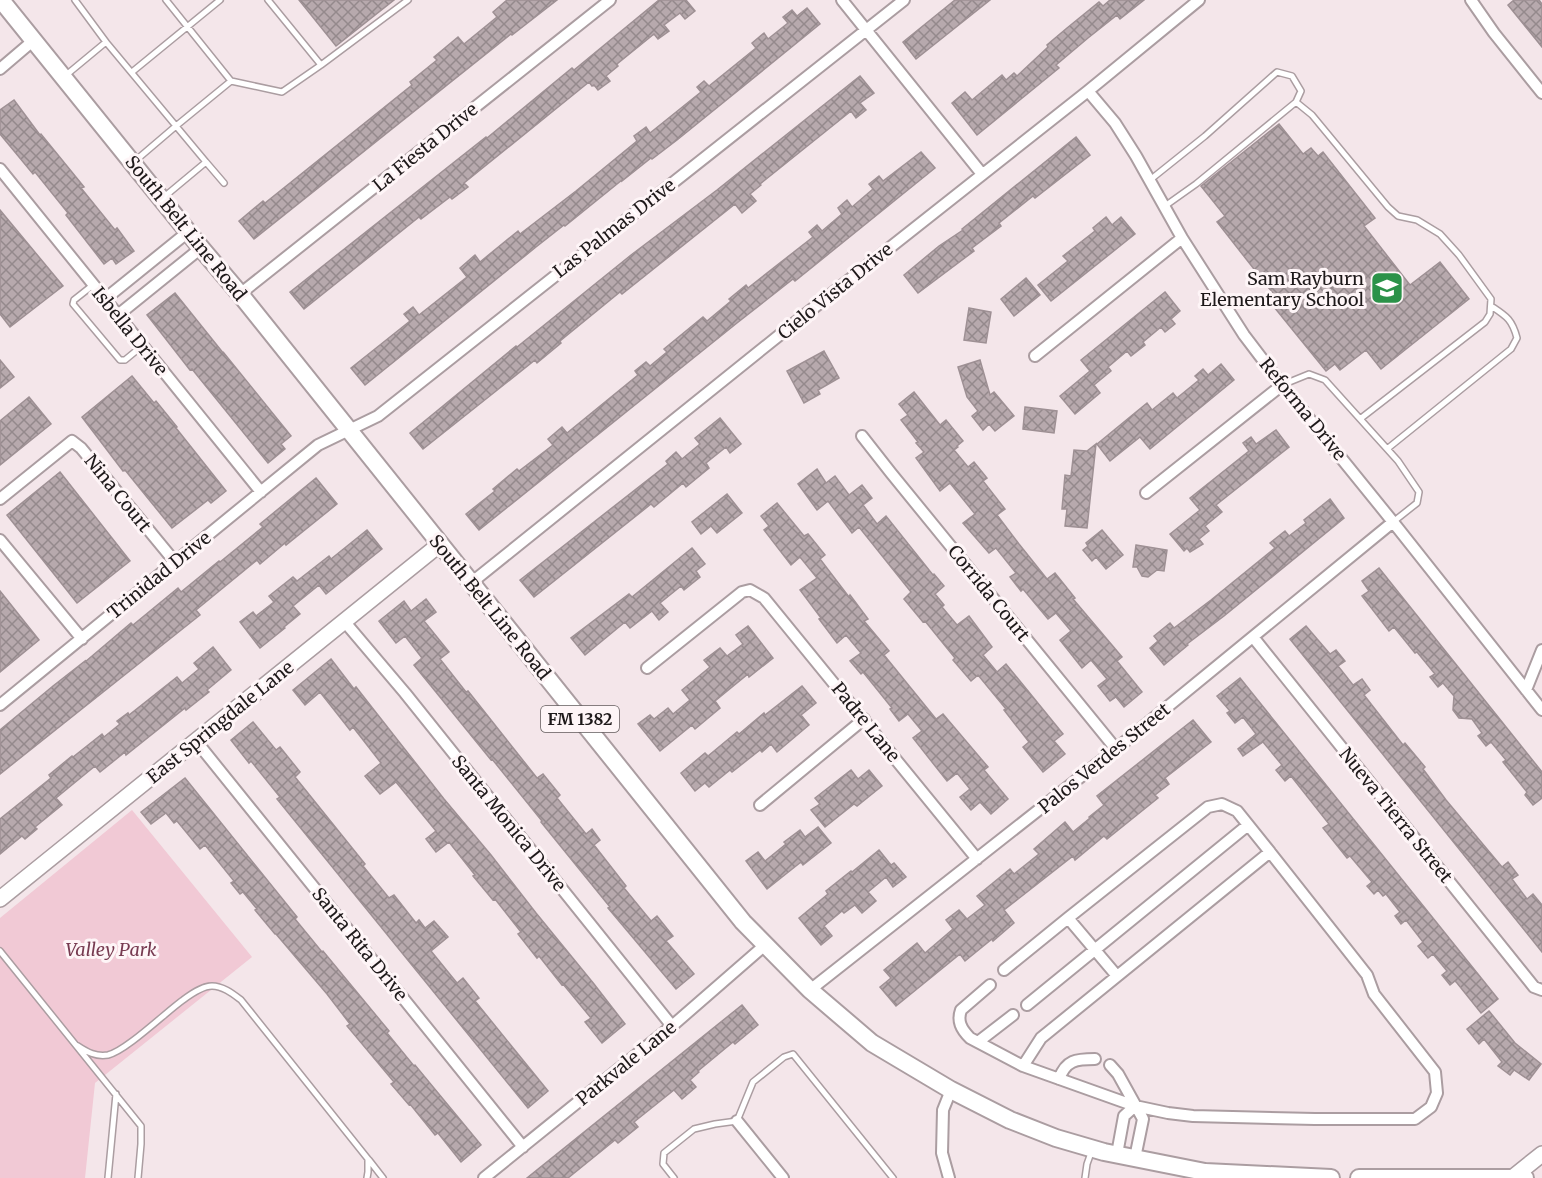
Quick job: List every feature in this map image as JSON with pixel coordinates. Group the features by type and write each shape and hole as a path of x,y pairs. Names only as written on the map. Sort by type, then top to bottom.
{"main road":[{"name":"South Belt Line Road","path":"1,0 240,294 743,922 810,990 872,1043 951,1090 1010,1120 1056,1138 1117,1154 1205,1172 1331,1178"},
{"path":"1359,1178 1516,1178"}],"street":[{"name":"La Fiesta Drive","path":"240,294 610,0"},
{"path":"842,0 982,174"},
{"name":"Las Palmas Drive","path":"318,445 378,416 904,0"},
{"name":"Cielo Vista Drive","path":"471,583 1199,0"},
{"path":"1471,0 1542,93"},
{"path":"0,69 34,40"},
{"name":"Reforma Drive","path":"1088,91 1115,123 1182,238 1244,335 1542,710"},
{"name":"Isbella Drive","path":"0,169 261,492"},
{"path":"105,299 188,232"},
{"path":"1035,356 1182,238"},
{"path":"118,315 201,248"},
{"path":"1146,493 1282,385"},
{"name":"Corrida Court","path":"862,436 1116,749"},
{"name":"Nina Court","path":"0,499 72,441 81,448 175,562"},
{"name":"Trinidad Drive","path":"0,705 318,445"},
{"name":"Palos Verdes Street","path":"810,990 1116,749 1394,522"},
{"path":"0,540 82,639"},
{"name":"East Springdale Lane","path":"0,899 440,544"},
{"name":"Padre Lane","path":"647,669 742,592 750,590 764,598 977,859"},
{"name":"Santa Monica Drive","path":"344,621 405,693 672,1026"},
{"name":"Nueva Tierra Street","path":"1253,637 1534,987 1542,990"},
{"path":"1526,690 1542,650"},
{"path":"760,805 864,719"},
{"name":"Santa Rita Drive","path":"196,741 523,1147"},
{"path":"990,985 963,1007 959,1014 959,1022 970,1038 1023,1066 1135,1106 1193,1116 1415,1119 1431,1107 1437,1093 1435,1072 1374,994 1367,975 1237,811 1222,804 1208,807 1004,970"},
{"path":"1027,1005 1248,825"},
{"path":"1023,1066 1041,1038 1270,852"},
{"path":"1068,918 1118,976"},
{"name":"Parkvale Lane","path":"483,1178 672,1026 765,945"},
{"path":"978,1042 1013,1015"},
{"path":"1059,1079 1063,1069 1071,1063 1080,1059 1095,1059"},
{"path":"1110,1065 1118,1074 1143,1119 1135,1158"},
{"path":"949,1178 942,1153 943,1110 951,1090"},
{"path":"1117,1154 1124,1116 1135,1106"},
{"path":"737,1121 783,1178"},
{"path":"1516,1178 1542,1154"}],"lane":[{"path":"75,0 106,42 224,183"},
{"path":"166,0 231,81 282,92 408,0"},
{"path":"132,72 220,0"},
{"path":"268,0 321,65"},
{"path":"63,77 106,42"},
{"path":"1150,180 1205,136 1277,72 1292,75 1301,91 1296,102 1196,184 1165,206"},
{"path":"133,164 231,81"},
{"path":"1296,102 1312,115 1388,207 1398,216 1417,220 1440,234 1459,255 1491,299 1490,314 1485,322 1360,419"},
{"path":"161,199 206,162"},
{"path":"93,285 74,300 73,304 120,360 125,360 142,346"},
{"path":"1387,449 1511,349 1517,338 1513,324 1491,306"},
{"path":"1282,385 1309,374 1325,380 1398,461 1419,492 1417,503 1394,522"},
{"path":"0,951 141,1126 138,1178"},
{"path":"78,1046 87,1052 99,1055 110,1054 128,1045 192,993 210,985 230,992 241,1000 383,1178"},
{"path":"674,1178 663,1164 664,1153 694,1129 737,1121 753,1082 784,1057 793,1054 893,1178"},
{"path":"108,1178 116,1094"},
{"path":"1085,1178 1093,1147"},
{"path":"367,1178 368,1159"}],"green space":[{"name":"Valley Park","path":"132,810 252,957 95,1083 85,1178 0,1178 0,918"}],"building":[{"path":"299,0 394,0 336,46"},
{"path":"507,0 557,0 254,239 239,221 263,201 265,203 412,85 410,82 437,60 434,57 458,37 464,44 497,17 493,12"},
{"path":"659,0 686,0 695,11 685,19 680,13 664,25 669,31 658,39 654,34 617,64 618,66 606,76 610,81 598,90 589,82 464,183 468,187 452,199 450,197 421,219 419,217 304,309 290,292 487,138 572,68 574,70"},
{"path":"955,0 990,0 916,59 903,42"},
{"path":"1110,0 1144,0 1120,19 1117,15 1088,38 1056,65 1059,68 977,135 952,103 965,92 972,100 1002,75 1006,80 1014,73 1017,76 1067,28 1099,2 1103,6"},
{"path":"1514,0 1539,0 1542,4 1542,47 1508,5"},
{"path":"807,8 820,24 677,140 564,225 365,385 351,368 410,321 404,314 413,307 419,315 467,277 460,268 475,255 480,262 518,231 520,234 637,141 634,136 646,127 650,133 701,92 697,87 704,81 709,86 756,48 752,43 764,33 768,39 788,23 783,17 792,10 797,16"},
{"path":"860,76 874,93 860,103 866,110 856,118 851,111 760,184 750,194 756,201 742,213 735,204 622,294 620,292 537,363 535,360 423,449 410,433 516,346"},
{"path":"14,100 84,187 81,188 134,251 116,264 112,258 104,264 66,215 68,213 0,134 0,110"},
{"path":"1279,124 1303,154 1311,148 1318,156 1323,152 1375,218 1364,226 1410,285 1440,262 1469,299 1381,369 1366,350 1340,370 1335,364 1326,371 1270,302 1276,297 1217,222 1225,216 1201,186"},
{"path":"1076,137 1090,155 999,223 1001,226 972,248 974,251 918,293 904,275 939,246 963,230"},
{"path":"921,152 935,168 479,530 466,514 495,491 493,489 517,469 519,471 553,445 548,439 562,427 567,433 638,375 635,371 646,362 650,366 667,352 664,349 703,317 707,321 746,285 748,288 813,237 809,232 817,225 822,231 842,214 838,208 847,200 852,207 873,189 869,184 879,176 883,181"},
{"path":"0,210 63,286 10,327 0,314"},
{"path":"1106,217 1112,225 1121,217 1135,234 1051,301 1038,285 1068,261 1063,256 1095,231 1093,228"},
{"path":"1026,278 1040,295 1014,316 1001,299"},
{"path":"1165,292 1180,311 1171,319 1175,324 1165,332 1161,327 1143,342 1145,345 1131,356 1127,351 1108,367 1111,371 1094,385 1100,393 1075,414 1060,396 1090,371 1081,360"},
{"path":"175,293 291,436 281,444 285,449 268,463 147,315"},
{"path":"969,308 991,312 986,343 964,340"},
{"path":"824,351 839,378 818,390 820,394 804,403 787,371"},
{"path":"0,360 14,377 0,388"},
{"path":"980,360 990,395 994,392 1014,416 995,431 989,424 983,430 972,416 978,411 967,397 958,367"},
{"path":"1221,364 1234,380 1150,449 1140,437 1110,461 1097,444 1147,403 1152,410 1173,393 1177,398 1199,380 1195,376 1203,369 1208,375"},
{"path":"132,376 154,403 156,401 226,491 211,503 208,500 172,528 125,470 123,471 82,417"},
{"path":"914,392 940,425 946,420 963,441 954,450 968,467 974,462 987,478 983,481 1005,509 997,515 1019,544 1047,579 1055,573 1075,598 1073,599 1122,657 1117,661 1142,692 1124,707 1116,697 1110,701 1098,686 1107,679 1091,660 1082,668 1060,640 1071,631 1056,613 1048,619 1010,577 1016,573 996,548 989,553 963,523 975,514 950,483 940,491 916,458 924,452 901,420 908,415 899,404"},
{"path":"29,397 51,424 0,465 0,421"},
{"path":"1025,407 1057,411 1054,433 1023,429"},
{"path":"720,418 741,444 730,453 726,447 706,463 709,468 686,487 683,483 654,507 651,504 534,597 520,580 668,464 666,461 676,452 682,459 700,444 695,438"},
{"path":"1276,430 1289,447 1216,505 1222,512 1205,526 1209,531 1199,539 1203,544 1190,552 1187,548 1184,551 1170,534 1200,510 1190,498 1249,451 1243,443 1251,437 1256,444"},
{"path":"1096,444 1087,528 1065,526 1067,509 1062,509 1065,475 1071,476 1074,450 1087,451"},
{"path":"817,469 826,483 835,476 849,495 862,485 872,498 863,505 877,524 886,516 944,586 935,594 944,605 942,607 957,625 969,616 992,647 983,655 997,672 1006,664 1063,734 1054,741 1065,754 1043,772 1023,747 1029,742 1004,710 1006,709 978,675 971,681 953,660 955,658 904,599 911,592 859,527 852,533 828,501 817,510 798,484"},
{"path":"60,472 130,561 77,603 7,515"},
{"path":"316,478 337,504 260,564 257,560 196,610 200,615 0,774 0,730 131,623 133,625 178,588 181,592 220,562 263,527 260,524"},
{"path":"727,494 742,513 717,533 711,526 701,534 692,522"},
{"path":"1330,499 1344,518 1164,665 1150,648 1158,641 1154,636 1170,623 1174,628 1211,600 1275,548 1270,543 1285,531 1289,536 1306,523 1304,520"},
{"path":"777,503 804,536 808,534 825,555 820,559 868,619 864,621 889,651 884,655 936,719 943,714 988,767 984,770 1008,799 991,814 980,802 971,810 960,797 970,789 957,773 947,781 913,738 922,731 908,714 899,721 890,709 892,708 863,672 861,674 850,661 861,653 846,635 837,643 819,619 821,618 800,590 817,578 800,557 791,565 764,530 769,526 761,516"},
{"path":"367,530 382,549 326,594 319,585 293,606 300,614 260,648 240,622 253,612 256,616 274,602 269,596 293,577 297,581 329,556 331,559"},
{"path":"1102,530 1123,555 1106,569 1096,557 1092,561 1083,550 1088,546 1086,543"},
{"path":"1136,545 1167,550 1164,571 1157,570 1148,577 1142,576 1137,567 1133,567"},
{"path":"692,548 705,564 696,571 700,577 684,590 681,586 660,603 668,612 659,620 652,611 630,628 625,622 585,655 571,638 629,594 632,597"},
{"path":"1379,568 1542,772 1542,798 1533,805 1525,795 1527,792 1503,762 1506,760 1491,742 1486,746 1478,736 1482,733 1472,719 1459,718 1453,710 1454,696 1443,683 1438,687 1430,677 1435,674 1417,652 1415,653 1394,627 1389,631 1362,596 1369,591 1362,581"},
{"path":"0,591 39,640 0,672"},
{"path":"426,599 436,612 424,621 449,652 440,659 537,778 543,774 560,795 557,798 586,834 592,829 600,840 594,845 626,886 624,888 651,921 657,916 673,936 666,941 694,974 676,989 608,908 610,907 542,821 414,665 422,658 405,636 396,643 379,621 404,601 411,611"},
{"path":"748,626 773,658 749,677 748,674 715,701 720,708 695,729 692,725 660,751 638,724 650,715 654,719 668,708 673,714 690,700 682,690 710,667 704,660 720,648 727,656 743,644 736,635"},
{"path":"1306,626 1330,654 1336,650 1345,661 1338,666 1353,685 1362,679 1370,690 1364,695 1403,745 1405,743 1425,767 1423,769 1446,800 1502,867 1508,862 1518,875 1512,879 1527,899 1533,894 1542,905 1542,952 1290,639"},
{"path":"213,647 231,670 207,690 209,692 100,772 95,766 56,798 62,805 35,827 37,829 25,839 22,836 0,854 0,819 51,778 49,775 72,756 102,734 104,737 120,724 117,721 128,713 129,715 177,677 182,683 199,669 194,663"},
{"path":"331,659 354,689 356,687 625,1024 602,1043 585,1022 591,1018 539,956 537,958 518,934 521,932 473,876 475,875 449,842 436,852 426,839 436,831 396,782 380,794 365,776 381,763 353,727 350,730 320,692 305,705 293,690"},
{"path":"1240,678 1498,999 1481,1013 1455,981 1450,985 1442,975 1447,971 1433,954 1428,958 1418,946 1423,942 1406,920 1401,924 1395,916 1400,912 1386,894 1383,896 1378,890 1374,894 1367,886 1372,882 1350,856 1347,858 1323,828 1329,824 1291,776 1285,781 1276,770 1282,765 1263,742 1243,756 1238,749 1256,734 1243,717 1235,723 1227,713 1230,711 1217,696"},
{"path":"802,686 816,703 801,715 809,725 777,752 771,744 732,772 730,770 709,787 705,783 695,791 681,773 705,753 708,756 737,732 739,734"},
{"path":"1193,720 1211,742 1165,778 1169,784 1155,795 1158,798 1107,839 1104,836 1075,860 1073,856 1004,910 1014,923 993,941 992,939 965,961 960,954 896,1006 880,987 891,978 884,970 917,943 925,953 953,929 946,920 959,910 967,919 985,905 977,896 1010,869 1014,874 1039,854 1034,849 1065,822 1073,832 1104,805 1097,796"},
{"path":"253,722 276,750 280,747 300,772 295,777 365,864 363,866 389,898 394,895 416,923 419,920 425,928 434,921 448,937 431,951 457,983 463,978 479,998 475,1001 548,1091 528,1108 277,799 280,797 251,761 249,763 231,740"},
{"path":"851,770 858,779 869,770 882,786 825,827 811,810 820,804 815,798"},
{"path":"185,778 297,917 295,919 481,1145 461,1162 438,1133 435,1135 391,1084 394,1082 347,1026 350,1024 327,994 255,910 257,909 243,892 240,894 231,883 234,881 205,845 200,849 177,821 174,823 166,813 151,824 141,812"},
{"path":"818,827 831,843 803,865 801,862 767,889 746,861 758,852 765,861 800,830 805,837"},
{"path":"879,850 891,865 894,863 906,877 893,887 886,877 868,892 876,901 862,913 855,905 844,913 842,911 824,926 832,936 821,945 799,918 828,894 826,891"},
{"path":"742,1005 758,1025 698,1071 690,1080 696,1087 682,1099 674,1090 634,1122 638,1127 618,1143 615,1140 568,1178 527,1178"},
{"path":"1489,1011 1515,1043 1541,1064 1529,1080 1514,1070 1510,1075 1498,1066 1502,1062 1484,1039 1479,1044 1467,1029"}],"place":[{"name":"Sam Rayburn Elementary School","path":"1387,288"}]}
